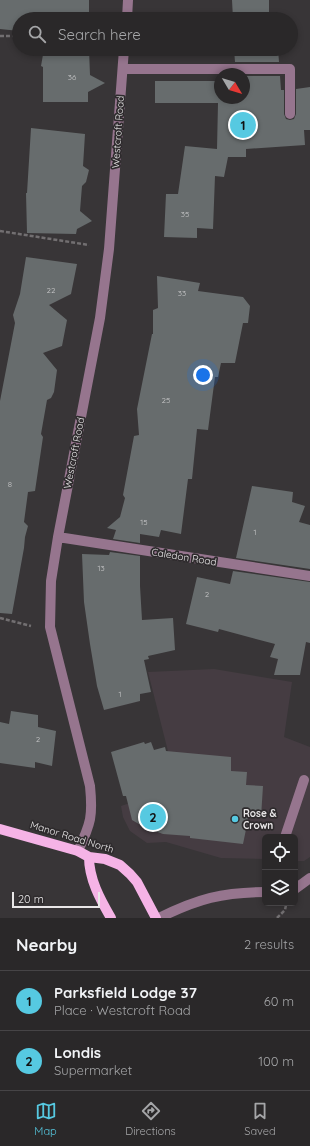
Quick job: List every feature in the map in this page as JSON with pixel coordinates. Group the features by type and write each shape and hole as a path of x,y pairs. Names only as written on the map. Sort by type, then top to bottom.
{"main road":[{"name":"Manor Road North","path":"0,829 78,850 89,857 105,859 120,865 137,882 156,918"},
{"path":"89,857 89,867 94,883 100,899 111,918"}],"street":[{"path":"127,12 128,0"},
{"name":"Westcroft Road","path":"78,850 90,821 92,811 90,786 50,627 52,581 58,538 100,318 109,249 124,56"},
{"path":"123,69 290,69 290,114"},
{"name":"Caledon Road","path":"58,538 310,576"},
{"path":"286,834 304,780"},
{"path":"298,887 310,878"},
{"path":"159,918 198,900 227,894 262,891"}],"path":[{"path":"0,36 12,36"},
{"path":"0,231 109,249"},
{"path":"0,618 43,628 50,627"},
{"path":"276,918 285,910"}],"shaded area":[{"path":"214,669 292,682 284,737 310,747 310,857 304,861 298,861 298,834 262,834 262,859 221,858 166,842 147,843 130,831 123,817 121,806 177,787 148,672"}],"building":[{"path":"0,0 89,0 89,12 12,12 12,30 0,29"},
{"path":"232,0 269,0 269,12 233,12"},
{"path":"43,56 89,56 90,75 105,83 88,92 88,102 43,102 43,67 41,66"},
{"path":"235,56 279,56 279,62 235,62"},
{"path":"250,76 280,76 281,90 284,90 284,114 286,119 290,120 294,119 296,114 296,89 310,87 310,130 304,130 305,145 246,149 246,157 228,157 224,177 215,176 213,229 197,228 197,238 164,237 166,194 178,194 185,146 217,149 218,104 250,104"},
{"path":"155,81 214,81 214,103 155,103"},
{"path":"31,128 85,134 83,166 89,170 86,182 82,186 80,211 92,221 77,229 76,234 27,233 26,193"},
{"path":"26,257 77,264 71,294 49,305 67,320 62,346 43,353 57,370 54,392 51,398 47,400 41,434 43,437 35,491 28,492 24,522 28,526 12,614 0,613 0,401 15,323 13,315 20,294"},
{"path":"157,276 200,283 198,291 243,297 250,306 248,323 243,323 235,363 221,363 218,377 215,377 208,430 197,429 192,479 188,479 181,534 161,530 159,537 140,534 140,543 113,539 116,530 107,528 120,517 125,498 123,495 134,436 139,435 137,409 153,334 153,310 158,308"},
{"path":"252,486 293,492 292,502 305,506 299,522 310,525 310,569 236,558"},
{"path":"110,552 140,556 142,620 173,618 175,650 148,656 149,659 144,660 151,692 140,694 140,701 104,710 97,686 84,602 82,554 109,555"},
{"path":"233,571 310,582 310,643 306,642 300,675 274,675 278,659 270,657 275,644 219,629 218,632 186,624 197,577 230,584"},
{"path":"11,711 38,715 38,727 56,731 52,766 35,762 35,768 0,763 0,722 9,724"},
{"path":"144,742 145,744 151,742 154,750 165,747 166,751 231,757 231,771 247,772 246,785 263,786 261,817 249,815 243,844 190,838 190,836 163,834 144,827 132,820 126,796 123,796 111,752"}],"place":[{"name":"Parksfield Lodge 37","path":"243,125"},
{"name":"Londis","path":"153,817"},
{"name":"Rose & Crown","path":"235,819"}]}
